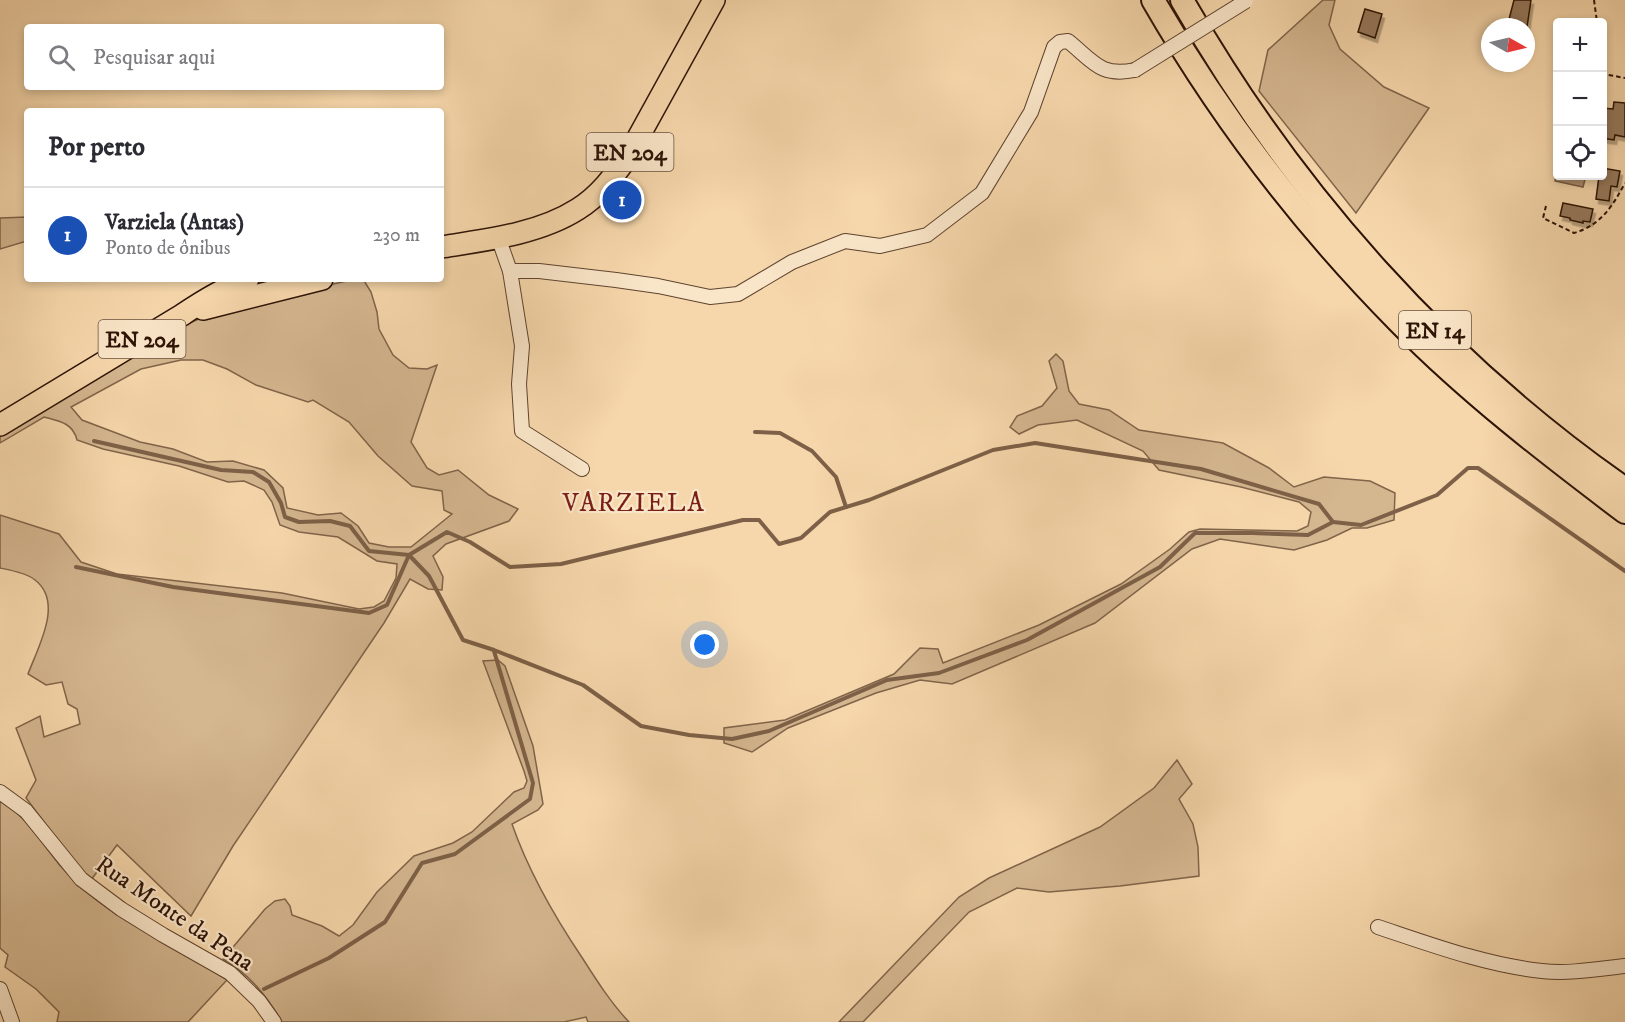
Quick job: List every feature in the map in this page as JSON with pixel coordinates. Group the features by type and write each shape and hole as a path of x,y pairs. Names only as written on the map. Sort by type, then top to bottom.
{"highway":[{"name":"EN 14","path":"1153,0 1195,70 1253,153 1305,220 1348,268 1401,324 1469,388 1538,447 1625,512"},
{"name":"EN 14","path":"1185,4 1273,142 1352,243 1388,284 1485,377 1559,441 1625,489"}],"main road":[{"name":"EN 204","path":"444,247 498,237 567,216 602,189 628,156 714,0"},
{"name":"EN 204","path":"0,425 219,291 241,282"},
{"name":"EN 204","path":"182,315 310,282"}],"street":[{"path":"510,271 539,271 627,282 710,297 738,294 792,262 845,241 879,246 927,235 982,193 1031,112 1054,47 1060,42 1068,41 1103,70 1112,73 1135,70 1246,1"},
{"path":"498,237 510,271 522,346 519,384 522,431 582,469"},
{"name":"Rua Monte da Pena","path":"0,792 26,811 81,879 121,909 163,936 230,973 252,993 274,1022"},
{"path":"1378,927 1462,956 1543,971 1625,966"},
{"path":"0,989 12,1022"}],"path":[{"path":"1594,0 1596,18"},
{"path":"1604,72 1604,74 1625,78"},
{"path":"1546,206 1543,218 1574,233 1589,229 1612,207 1625,183"}],"shaded area":[{"path":"1323,0 1335,0 1329,25 1340,49 1384,87 1429,108 1356,213 1259,91 1268,50"},
{"path":"1555,180 1585,180 1583,187"},
{"path":"24,217 24,242 0,249 0,218"},
{"path":"342,282 365,282 371,292 379,329 393,355 409,368 427,369 437,365 411,442 427,468 439,475 458,470 489,495 518,509 509,521 446,544 433,556 443,577 442,590 428,589 410,579 384,623 233,846 191,916 117,845 91,880 75,863 26,798 36,780 16,728 40,716 44,737 80,724 77,709 68,704 62,682 46,685 28,674 46,625 48,600 43,589 32,578 0,568 0,515 59,534 81,562 117,574 282,593 359,609 374,607 384,601 396,578 397,564 377,561 338,537 299,532 280,525 272,502 264,490 244,481 228,482 179,466 103,449 77,440 69,426 44,417 0,443 0,434 182,326 228,307","holes":["181,360 203,360 227,369 256,385 308,402 313,400 349,422 378,456 412,486 442,491 444,510 452,514 411,547 389,547 369,543 358,526 341,513 318,515 287,508 283,488 264,470 233,461 207,462 173,449 140,442 82,420 71,407 141,369"]},
{"path":"1056,354 1063,361 1069,391 1079,404 1109,410 1139,430 1223,443 1269,468 1294,487 1324,477 1370,481 1395,493 1394,520 1367,528 1352,528 1327,540 1294,550 1220,539 1192,549 1095,623 952,684 920,680 876,693 788,728 752,752 724,743 724,728 785,720 894,674 920,648 938,649 943,663 1039,625 1121,584 1170,549 1189,532 1200,529 1297,531 1308,526 1311,512 1299,502 1159,470 1143,451 1077,420 1038,425 1019,434 1010,427 1017,416 1042,406 1057,388 1049,361"},
{"path":"498,660 505,666 533,746 543,804 538,810 512,824 526,860 552,910 599,984 629,1022 588,1022 586,1017 564,1022 282,1022 257,986 223,959 265,909 275,901 285,899 292,915 322,926 339,936 353,925 377,892 414,856 453,843 472,832 514,792 524,788 527,781 524,771 483,661"},
{"path":"1177,760 1192,784 1179,799 1193,824 1198,847 1199,876 1049,892 1017,888 969,912 863,1022 839,1022 959,897 989,878 1100,827 1154,788"},
{"path":"0,801 22,818 55,860 89,894 122,918 227,980 188,1022 57,1022 59,1012 36,989 5,967 8,955 0,948"}],"building":[{"path":"1514,0 1531,0 1528,18 1509,18"},
{"path":"1365,9 1382,14 1375,38 1358,32"},
{"path":"1614,102 1625,103 1625,137 1615,135 1614,140 1607,139 1607,108 1613,109"},
{"path":"1607,169 1620,171 1617,187 1611,186 1609,201 1596,199 1598,180 1607,180"},
{"path":"1563,203 1593,209 1590,222 1583,221 1583,223 1560,216"}],"waterway":[{"path":"755,432 780,433 812,451 836,477 846,507"},
{"path":"94,441 221,470 253,472 269,482 281,503 285,517 299,522 330,521 350,526 369,551 409,555 447,532 470,542 510,567 561,564 743,520 759,520 779,544 801,538 830,512 869,500 993,450 1035,443 1201,469 1319,504 1333,522 1361,525 1437,495 1468,468 1478,468 1625,571"},
{"path":"76,567 173,587 369,613 387,605 409,555 429,576 463,640 583,685 641,726 689,735 732,739 769,731 887,680 939,673 1027,640 1160,567 1195,533 1308,535 1333,522"},
{"path":"264,989 329,958 385,922 422,863 455,854 530,799 533,783 494,651"}],"place":[{"name":"Varziela (Antas)","path":"622,200"}],"district":[{"name":"VARZIELA","path":"634,502"}]}
